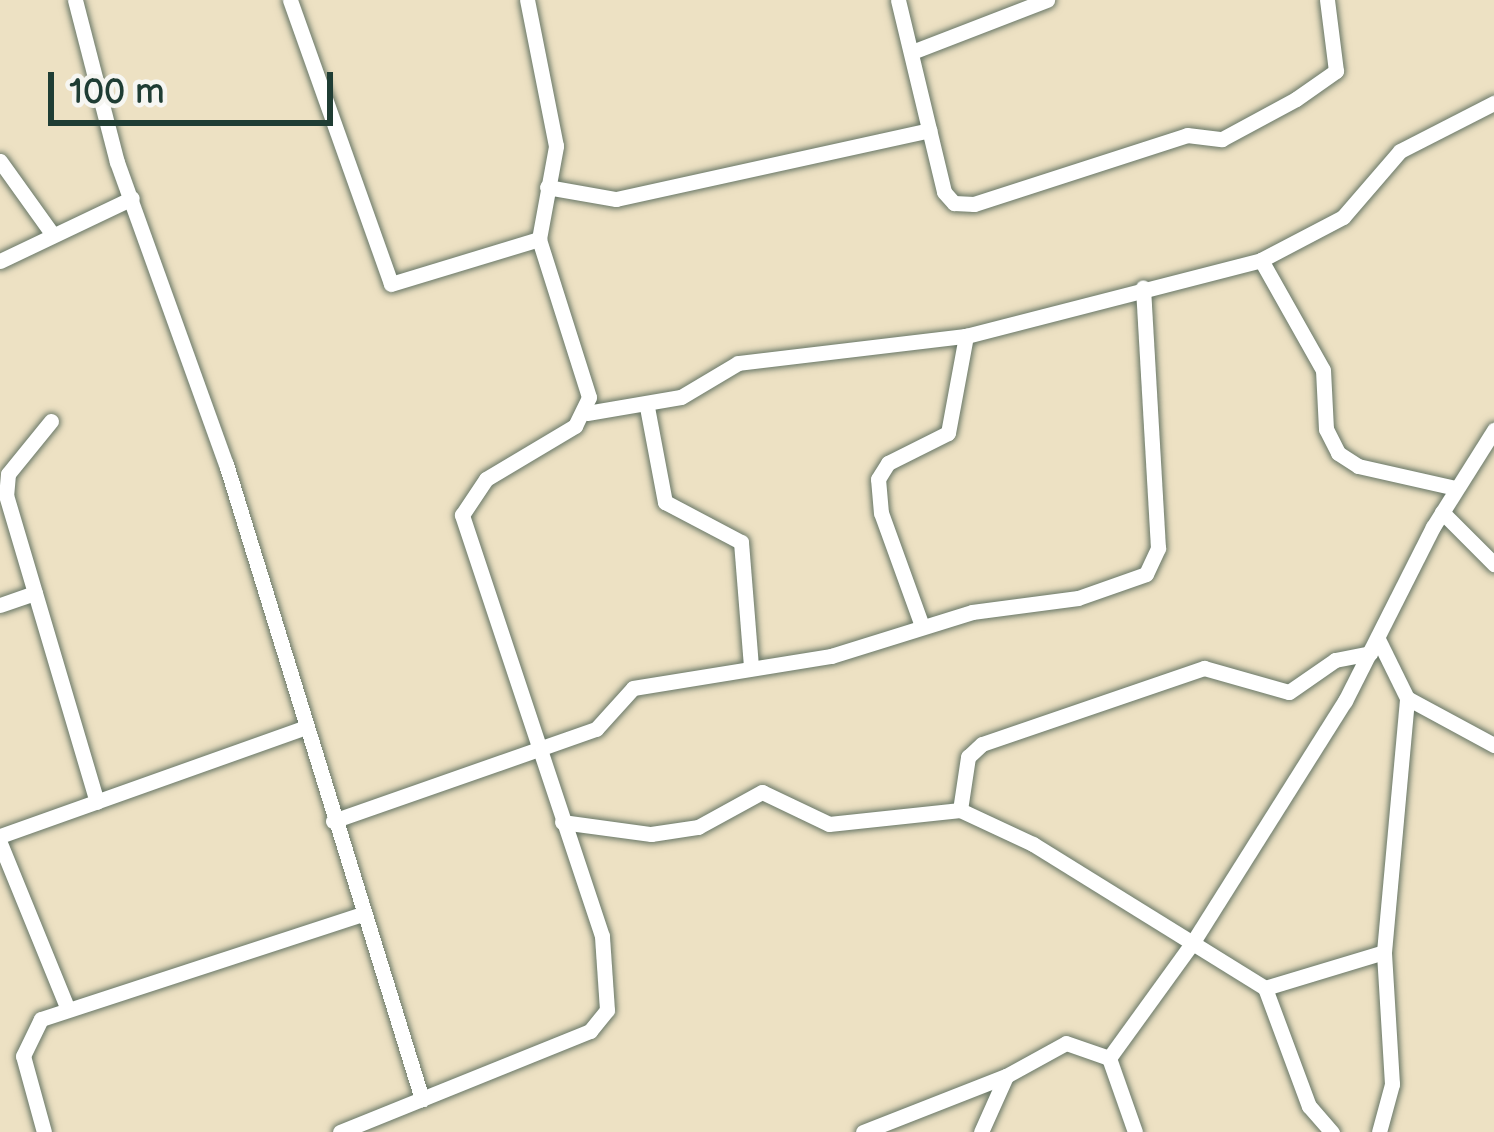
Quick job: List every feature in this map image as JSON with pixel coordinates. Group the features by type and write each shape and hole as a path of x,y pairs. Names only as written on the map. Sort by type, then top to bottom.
{"street":[{"path":"75,0 132,198 226,464 422,1099"},
{"path":"290,0 391,284 539,239"},
{"path":"527,0 556,146 539,239 582,370 587,412"},
{"path":"898,0 944,192 961,204 1015,197 1187,135 1222,140 1336,71 1327,0"},
{"path":"912,52 1048,0"},
{"path":"340,1132 602,1022 608,964 462,515 486,479 587,412 647,407 737,364 966,336 1261,260 1343,217 1400,151 1494,103"},
{"path":"547,187 616,200 930,130"},
{"path":"0,160 53,235"},
{"path":"0,261 132,198"},
{"path":"1261,260 1323,370 1326,429 1338,453 1358,466 1456,488"},
{"path":"333,821 596,729 633,688 830,656 1000,606 1078,598 1146,574 1156,562 1143,287"},
{"path":"922,626 881,512 878,479 888,463 948,434 966,336"},
{"path":"647,407 665,502 741,542 751,667"},
{"path":"51,421 5,484 97,802"},
{"path":"1109,1058 1193,942 1374,646 1442,512 1494,430"},
{"path":"1442,512 1494,564"},
{"path":"0,605 35,593"},
{"path":"1374,646 1407,698 1494,745"},
{"path":"960,810 968,757 982,744 1204,668 1289,692 1335,660 1374,646"},
{"path":"1379,1132 1393,1084 1384,952 1407,698"},
{"path":"66,1005 0,839 304,728"},
{"path":"562,822 667,832 698,826 762,791 829,824 960,810 1034,844 1265,988 1309,1106 1332,1132"},
{"path":"44,1132 23,1056 33,1029 66,1005 363,914"},
{"path":"1265,988 1384,952"},
{"path":"865,1132 1006,1076 1066,1043 1109,1058"},
{"path":"1109,1058 1135,1132"},
{"path":"981,1132 1006,1076"},
{"path":"395,1110 398,1132"}]}
